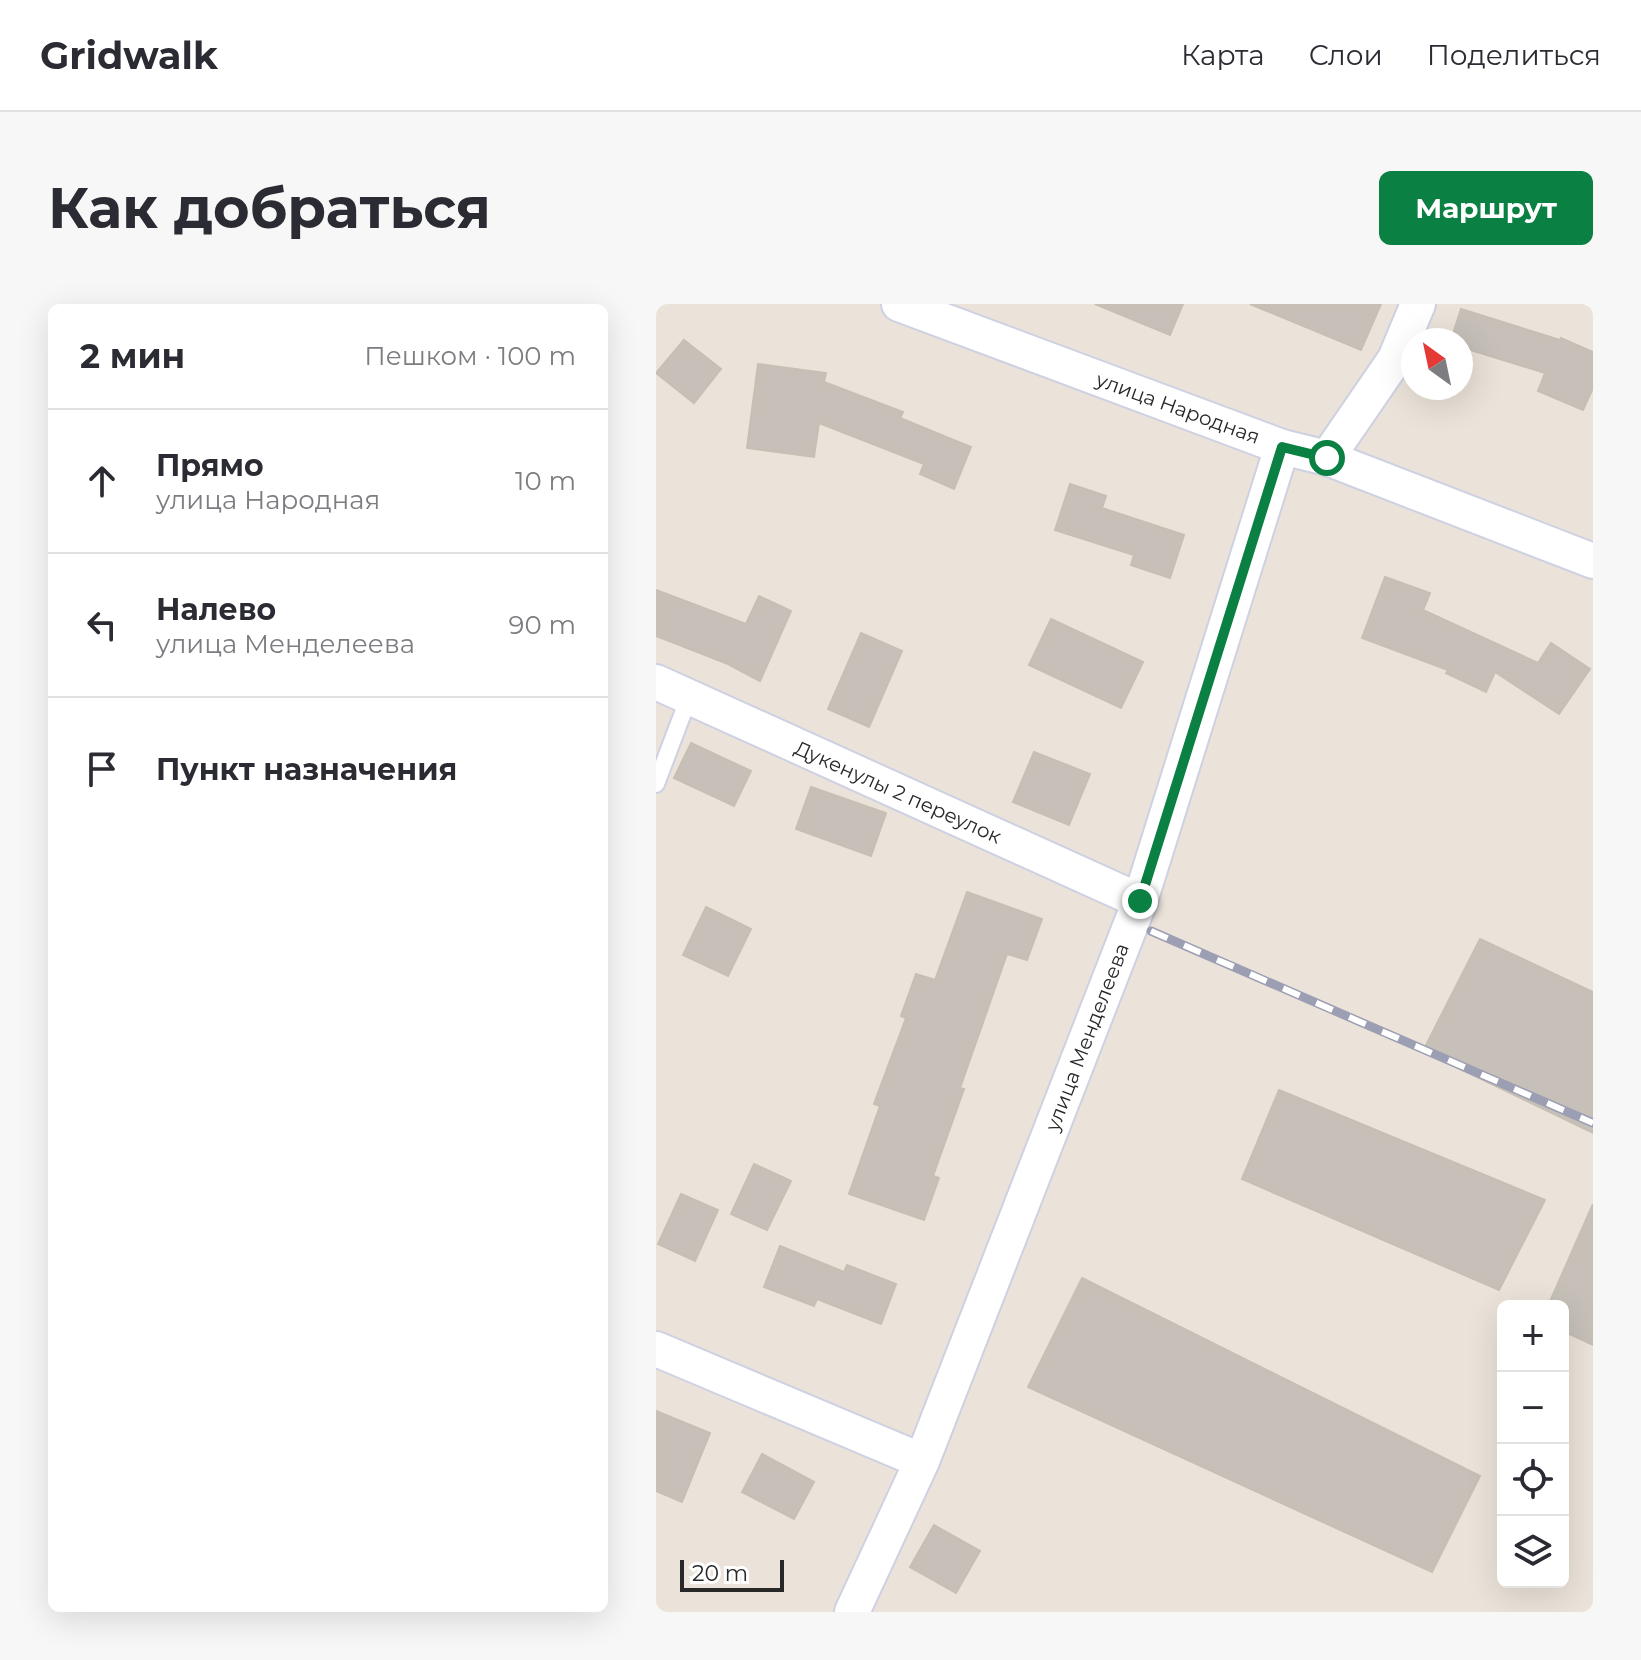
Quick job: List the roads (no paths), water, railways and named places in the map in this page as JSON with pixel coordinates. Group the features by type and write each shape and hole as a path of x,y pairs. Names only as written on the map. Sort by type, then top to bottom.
{"street":[{"name":"улица Народная","path":"899,304 1282,447 1327,458 1593,561"},
{"path":"1327,458 1395,359 1418,304"},
{"name":"улица Менделеева","path":"852,1612 922,1461 1140,901 1282,447"},
{"name":"Дукенулы 2 переулок","path":"656,682 1140,901"},
{"path":"656,1349 922,1461"}],"lane":[{"path":"656,784 689,697"}],"railway":[{"path":"1151,931 1593,1123"}]}
